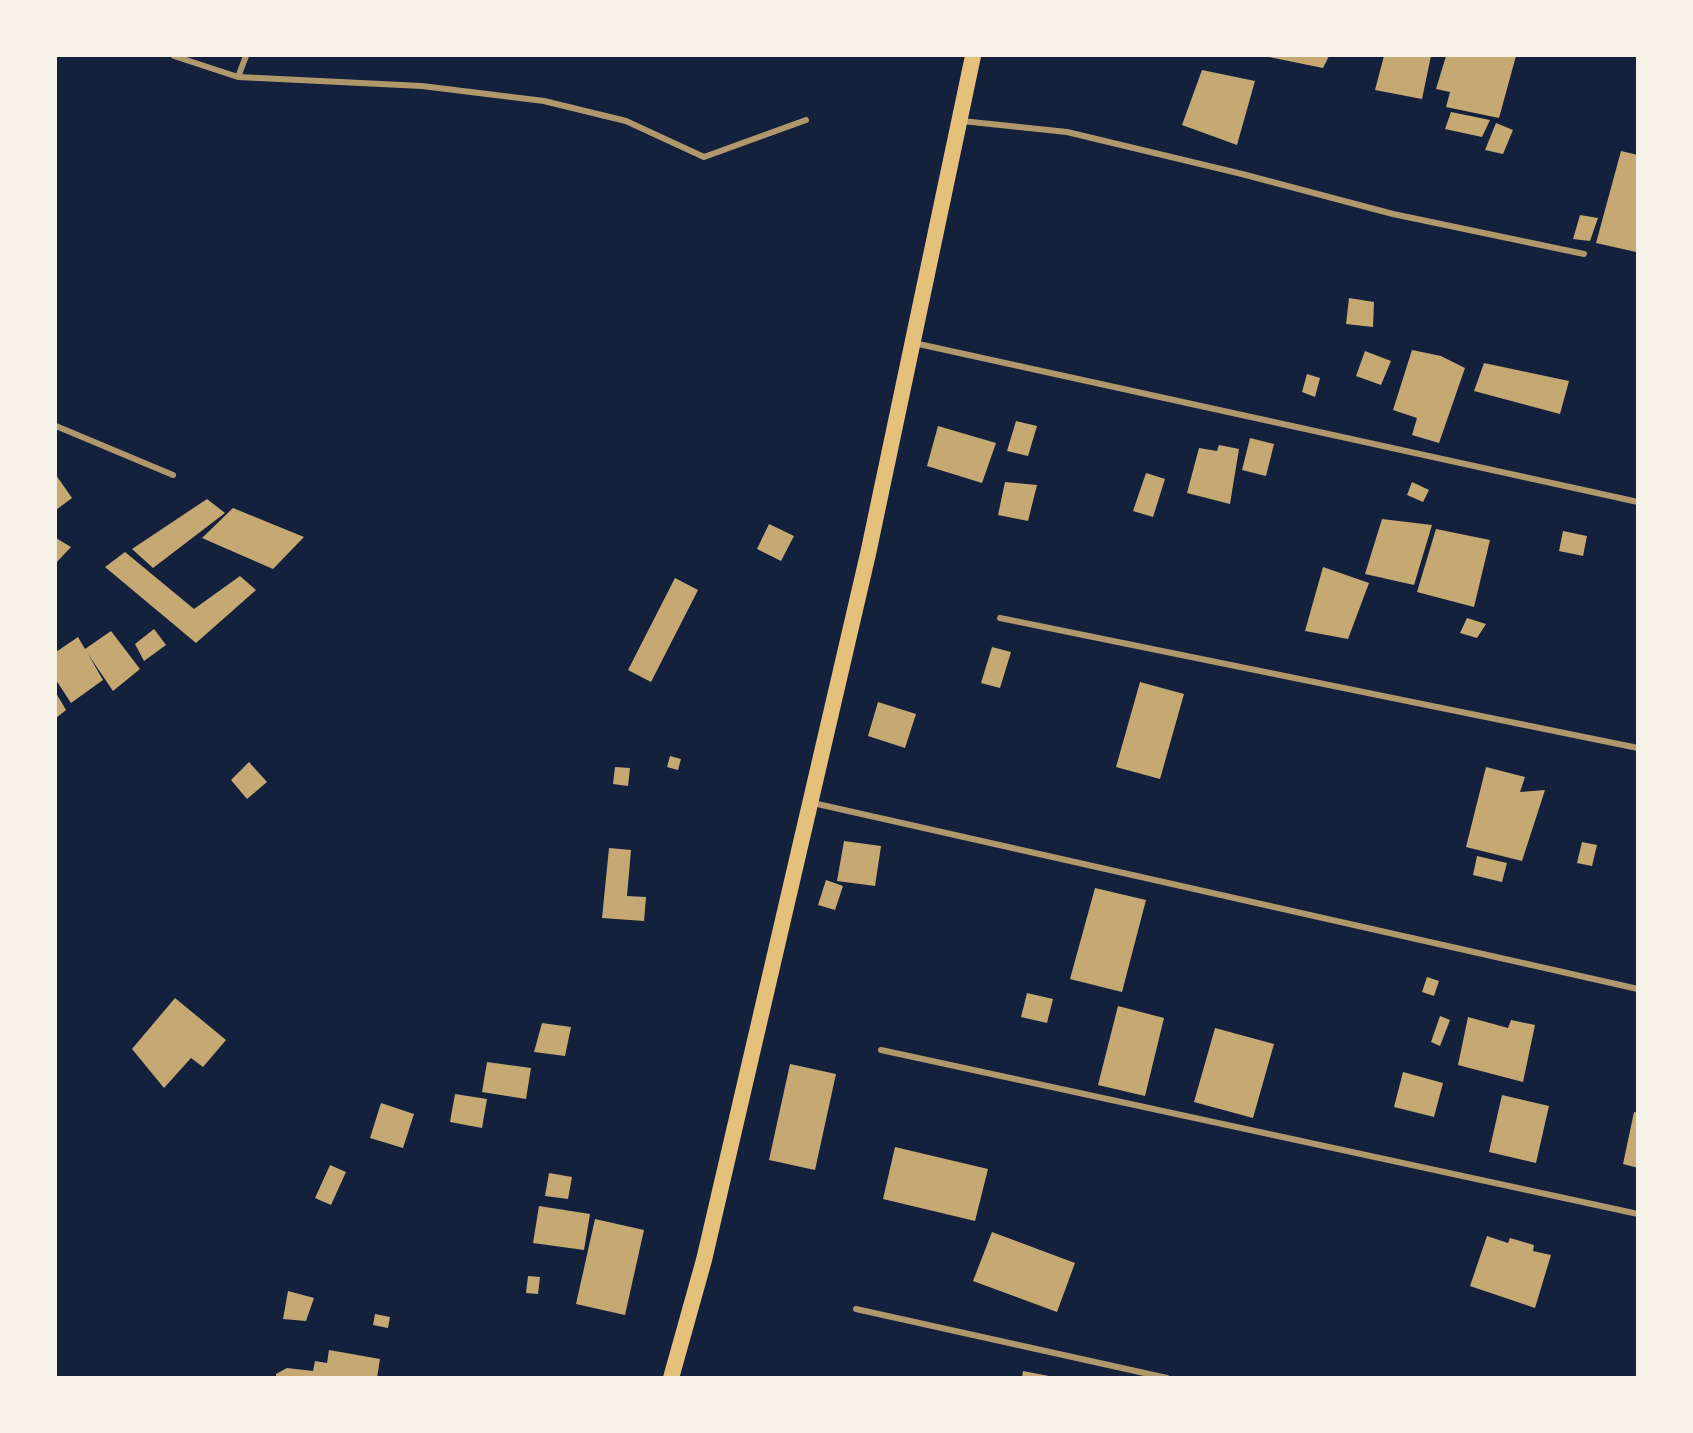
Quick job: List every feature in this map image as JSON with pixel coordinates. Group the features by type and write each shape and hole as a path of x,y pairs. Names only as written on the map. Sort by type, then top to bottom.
{"highway":[{"path":"671,1377 704,1260 868,554 973,56"}],"street":[{"path":"174,56 238,77 422,86 544,101 626,121 704,157 806,120"},
{"path":"238,77 246,56"},
{"path":"958,121 1067,132 1242,174 1393,214 1584,254"},
{"path":"911,343 1638,502"},
{"path":"56,426 172,475"},
{"path":"1000,618 1638,748"},
{"path":"810,802 1638,989"},
{"path":"880,1050 1638,1214"},
{"path":"856,1309 1167,1377"}],"building":[{"path":"1264,56 1329,56 1323,68"},
{"path":"1384,56 1431,56 1422,99 1375,90"},
{"path":"1446,56 1516,56 1499,118 1446,107 1450,92 1436,89"},
{"path":"1202,70 1255,81 1237,145 1182,125"},
{"path":"1451,112 1490,120 1482,137 1445,129"},
{"path":"1496,123 1513,130 1503,154 1485,150"},
{"path":"1621,151 1638,155 1638,245 1636,252 1596,243"},
{"path":"1580,215 1598,218 1590,241 1573,239"},
{"path":"1349,298 1374,302 1373,327 1346,324"},
{"path":"1412,350 1441,356 1465,368 1439,443 1412,435 1417,418 1393,410"},
{"path":"1365,351 1391,361 1381,385 1356,376"},
{"path":"1484,363 1569,381 1560,414 1474,391"},
{"path":"1307,374 1320,378 1315,397 1302,392"},
{"path":"1016,421 1037,426 1028,456 1007,451"},
{"path":"938,426 996,443 982,483 927,466"},
{"path":"1250,438 1274,444 1266,476 1242,470"},
{"path":"1219,445 1239,449 1230,504 1187,493 1199,448 1217,451"},
{"path":"1146,473 1165,479 1153,517 1133,511"},
{"path":"56,475 72,498 56,510"},
{"path":"1005,482 1037,485 1028,521 998,515"},
{"path":"1412,482 1429,490 1423,502 1407,495"},
{"path":"207,499 225,513 153,568 132,549"},
{"path":"233,508 304,537 273,569 202,538"},
{"path":"1382,519 1432,525 1414,585 1365,574"},
{"path":"769,524 794,536 781,561 757,549"},
{"path":"1436,529 1490,540 1474,607 1417,592"},
{"path":"1563,531 1587,536 1583,556 1559,551"},
{"path":"56,538 71,547 56,563"},
{"path":"125,552 194,609 240,576 256,590 196,643 105,567"},
{"path":"1323,567 1369,583 1348,639 1305,631"},
{"path":"675,578 698,590 651,682 628,670"},
{"path":"1467,618 1486,624 1477,638 1460,633"},
{"path":"154,629 166,645 144,661 135,644"},
{"path":"111,631 140,669 113,691 88,654 103,680 71,703 56,680 56,652 78,637 85,649"},
{"path":"992,647 1011,652 1000,688 981,683"},
{"path":"1140,682 1184,694 1160,779 1116,767"},
{"path":"56,693 66,710 56,718"},
{"path":"878,702 916,714 905,748 868,736"},
{"path":"670,756 681,759 678,770 667,767"},
{"path":"249,762 267,782 247,799 231,780"},
{"path":"615,767 630,768 628,786 613,784"},
{"path":"1486,767 1525,777 1520,792 1545,790 1522,861 1466,847"},
{"path":"844,841 881,846 875,886 837,881"},
{"path":"1582,842 1597,845 1592,866 1577,863"},
{"path":"609,848 631,850 627,896 646,897 644,921 602,918"},
{"path":"1477,856 1507,863 1502,882 1473,875"},
{"path":"826,880 843,886 835,910 818,905"},
{"path":"1095,888 1146,900 1122,992 1070,979"},
{"path":"1427,977 1439,981 1434,996 1422,992"},
{"path":"1027,993 1053,999 1047,1023 1021,1017"},
{"path":"175,998 226,1040 203,1067 191,1058 164,1088 132,1049"},
{"path":"1118,1006 1164,1018 1145,1096 1098,1085"},
{"path":"1440,1016 1450,1020 1440,1046 1431,1042"},
{"path":"1468,1017 1508,1028 1511,1020 1535,1025 1523,1082 1458,1065"},
{"path":"542,1023 571,1027 565,1056 534,1052"},
{"path":"1215,1028 1274,1044 1253,1118 1194,1102"},
{"path":"487,1062 531,1068 526,1099 482,1092"},
{"path":"790,1064 836,1074 815,1170 769,1160"},
{"path":"1403,1072 1443,1083 1434,1117 1394,1107"},
{"path":"455,1094 487,1099 482,1128 450,1122"},
{"path":"1502,1095 1549,1106 1536,1163 1489,1152"},
{"path":"381,1103 414,1114 403,1148 370,1138"},
{"path":"1634,1112 1638,1113 1638,1168 1623,1164"},
{"path":"895,1147 988,1169 975,1221 883,1199"},
{"path":"330,1165 346,1172 331,1205 315,1198"},
{"path":"549,1173 572,1177 568,1199 545,1196"},
{"path":"539,1206 590,1214 584,1250 533,1243"},
{"path":"595,1219 644,1230 625,1315 576,1304"},
{"path":"992,1232 1075,1263 1057,1312 973,1281"},
{"path":"1487,1236 1508,1243 1510,1238 1534,1245 1533,1251 1551,1255 1535,1308 1470,1286"},
{"path":"528,1276 540,1277 538,1294 526,1293"},
{"path":"288,1291 314,1298 306,1321 283,1319"},
{"path":"375,1314 390,1317 388,1328 373,1325"},
{"path":"329,1350 380,1359 377,1378 276,1378 276,1374 287,1368 313,1371 315,1361 327,1363"},
{"path":"1023,1371 1049,1376 1049,1378 1022,1378"}]}
